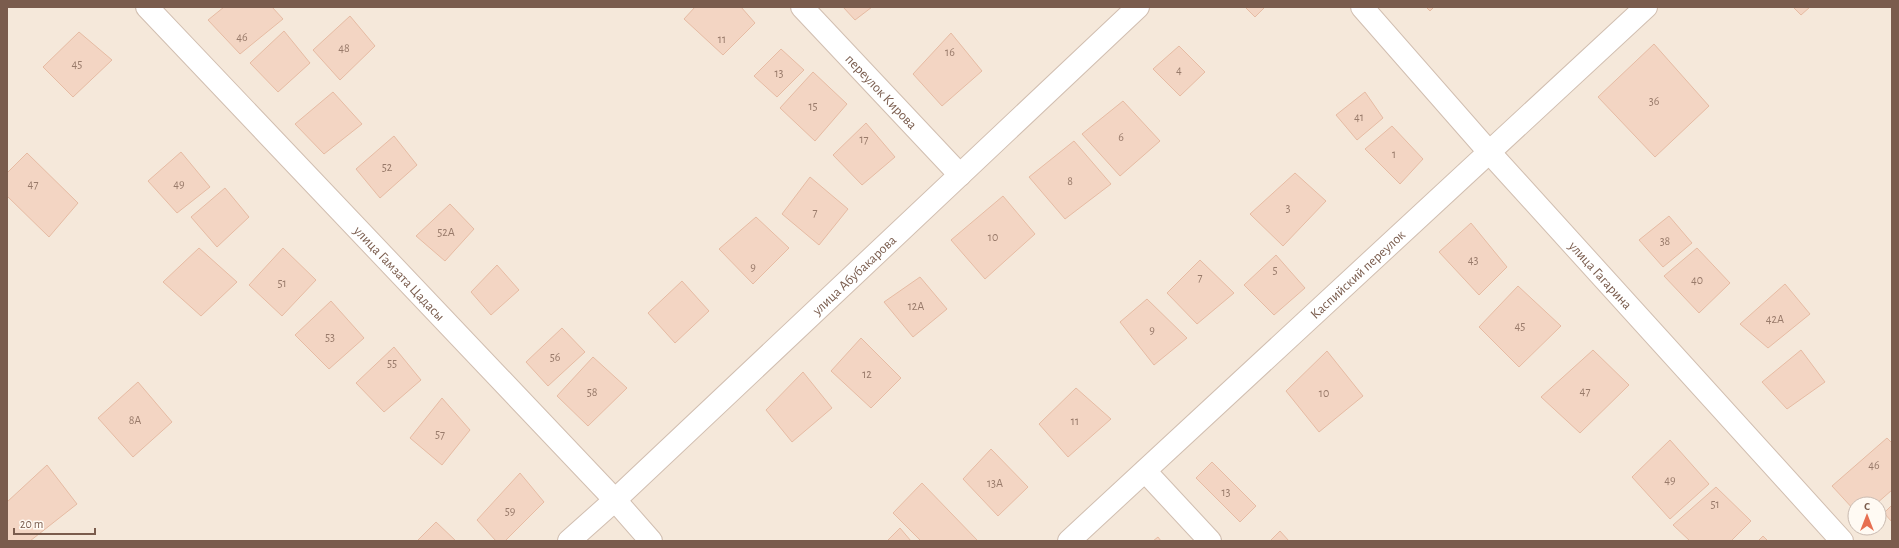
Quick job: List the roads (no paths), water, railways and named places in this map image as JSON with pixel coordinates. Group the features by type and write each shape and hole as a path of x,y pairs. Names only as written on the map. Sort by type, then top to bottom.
{"street":[{"name":"улица Гамзата Цадасы","path":"147,7 615,500 652,541"},
{"name":"переулок Кирова","path":"802,7 960,176"},
{"name":"улица Абубакарова","path":"569,541 615,500 1138,7"},
{"name":"улица Гагарина","path":"1362,7 1490,153 1842,541"},
{"name":"Каспийский переулок","path":"1069,541 1646,7"},
{"path":"1145,471 1210,541"}]}
